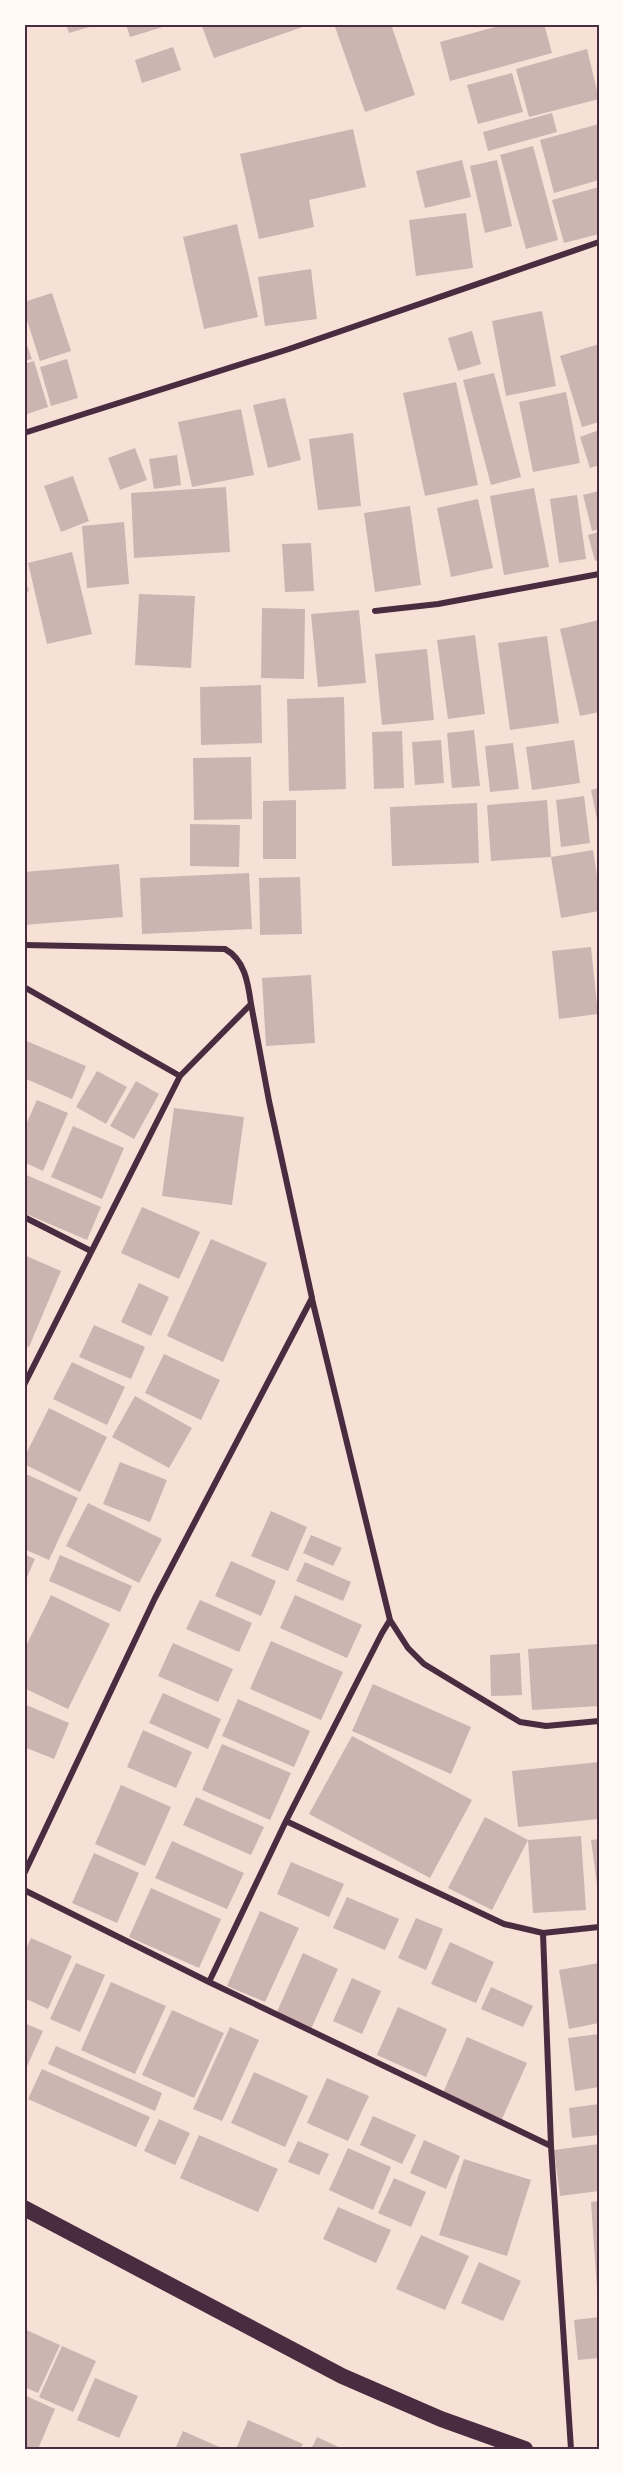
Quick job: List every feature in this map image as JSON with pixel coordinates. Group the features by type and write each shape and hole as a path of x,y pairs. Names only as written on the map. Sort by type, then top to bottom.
{"highway":[{"path":"24,2208 342,2376 441,2419 525,2449"}],"street":[{"path":"24,433 289,349 599,242"},
{"path":"375,611 438,604 599,574"},
{"path":"24,945 225,949 236,955 247,980 269,1101 312,1298 390,1620 408,1648 424,1664 520,1722 546,1726 599,1721"},
{"path":"24,987 180,1076"},
{"path":"24,1385 180,1076 251,1004"},
{"path":"24,1217 91,1251"},
{"path":"24,1874 155,1598 312,1298"},
{"path":"209,1982 286,1821 381,1633 390,1620"},
{"path":"286,1821 504,1924 543,1933 599,1926"},
{"path":"24,1890 209,1982 551,2146"},
{"path":"543,1933 551,2146 571,2449"}],"building":[{"path":"66,24 96,24 96,25 69,33"},
{"path":"126,24 165,24 166,26 130,37"},
{"path":"201,24 311,24 214,58"},
{"path":"334,24 391,24 415,95 365,112"},
{"path":"506,24 544,24 552,53 450,81 440,42"},
{"path":"173,47 181,70 142,83 135,60"},
{"path":"587,49 599,99 529,117 516,69"},
{"path":"512,73 523,112 478,124 467,85"},
{"path":"552,113 557,132 488,151 483,132"},
{"path":"599,124 599,180 554,193 540,140"},
{"path":"353,129 366,187 309,200 314,227 259,239 240,154"},
{"path":"533,146 558,240 526,249 500,155"},
{"path":"462,160 471,197 425,208 416,171"},
{"path":"497,160 512,226 485,233 470,166"},
{"path":"599,187 599,234 564,243 552,200"},
{"path":"466,213 473,268 416,276 409,220"},
{"path":"237,224 258,317 204,329 183,237"},
{"path":"311,269 317,319 265,326 258,277"},
{"path":"52,293 71,351 40,361 24,311 24,302"},
{"path":"542,311 556,386 506,396 492,321"},
{"path":"472,331 481,364 458,371 448,338"},
{"path":"24,337 32,359 24,361"},
{"path":"599,344 599,422 582,427 560,356"},
{"path":"67,359 78,398 51,406 40,367"},
{"path":"34,361 48,407 24,415 24,364"},
{"path":"494,373 521,477 491,485 463,380"},
{"path":"456,382 478,485 425,496 403,393"},
{"path":"566,392 580,463 533,472 519,402"},
{"path":"285,398 301,460 268,468 253,405"},
{"path":"241,409 254,475 192,487 178,422"},
{"path":"599,430 599,465 590,468 580,437"},
{"path":"353,433 361,506 318,510 309,439"},
{"path":"135,448 147,480 120,490 108,458"},
{"path":"177,455 181,485 154,489 149,459"},
{"path":"73,476 89,521 61,532 44,486"},
{"path":"226,487 230,552 134,558 131,493"},
{"path":"534,488 549,567 504,575 490,496"},
{"path":"599,491 599,529 592,531 583,495"},
{"path":"577,495 586,559 559,563 550,499"},
{"path":"478,499 493,568 451,577 437,508"},
{"path":"410,506 421,585 375,592 364,513"},
{"path":"124,522 129,584 87,588 82,526"},
{"path":"599,532 599,560 595,561 588,535"},
{"path":"311,543 314,591 285,592 282,544"},
{"path":"72,552 92,634 47,644 28,563"},
{"path":"24,576 29,591 24,593"},
{"path":"139,594 195,596 191,668 135,665"},
{"path":"262,608 305,609 304,679 261,678"},
{"path":"359,610 366,683 318,687 311,614"},
{"path":"599,620 599,712 580,716 560,629"},
{"path":"475,635 485,714 448,719 437,640"},
{"path":"547,636 559,723 510,730 498,643"},
{"path":"427,649 434,720 382,725 375,654"},
{"path":"261,685 262,743 201,745 200,687"},
{"path":"344,697 346,789 289,791 287,699"},
{"path":"474,730 480,786 452,788 447,733"},
{"path":"402,731 404,788 374,789 372,732"},
{"path":"441,740 444,783 415,785 412,742"},
{"path":"574,740 580,783 532,790 526,747"},
{"path":"513,743 519,789 490,792 485,746"},
{"path":"251,757 252,819 194,820 193,758"},
{"path":"599,788 599,824 598,824 591,790"},
{"path":"584,796 590,843 561,847 556,800"},
{"path":"296,800 296,859 263,859 263,801"},
{"path":"547,800 551,857 491,861 487,805"},
{"path":"477,803 479,863 392,866 390,807"},
{"path":"190,824 240,825 239,867 190,866"},
{"path":"593,850 599,889 599,911 561,918 551,857"},
{"path":"119,864 123,917 24,925 24,872"},
{"path":"249,873 252,929 142,934 140,878"},
{"path":"300,877 302,934 260,935 259,878"},
{"path":"591,947 598,1014 559,1019 552,951"},
{"path":"311,975 315,1043 266,1046 262,978"},
{"path":"24,1040 86,1066 72,1099 24,1078"},
{"path":"97,1071 127,1087 106,1124 76,1107"},
{"path":"136,1081 159,1094 134,1139 110,1126"},
{"path":"37,1100 68,1113 43,1171 24,1162 24,1129"},
{"path":"174,1108 244,1117 232,1205 162,1196"},
{"path":"73,1126 124,1148 102,1199 51,1177"},
{"path":"24,1174 101,1207 87,1240 24,1213"},
{"path":"142,1207 200,1232 179,1279 121,1253"},
{"path":"211,1239 267,1263 223,1362 167,1336"},
{"path":"24,1255 61,1271 29,1347 24,1345"},
{"path":"139,1283 169,1297 151,1336 121,1322"},
{"path":"94,1325 145,1347 131,1379 79,1357"},
{"path":"164,1354 220,1380 201,1420 145,1393"},
{"path":"72,1362 125,1387 107,1425 53,1399"},
{"path":"135,1396 192,1428 169,1468 112,1437"},
{"path":"49,1408 107,1437 80,1492 24,1464 24,1458"},
{"path":"120,1462 167,1480 150,1522 103,1504"},
{"path":"24,1473 78,1498 49,1560 24,1549"},
{"path":"88,1503 162,1539 139,1583 66,1546"},
{"path":"271,1511 307,1527 288,1571 251,1556"},
{"path":"311,1535 342,1548 333,1566 303,1553"},
{"path":"24,1554 35,1559 24,1584"},
{"path":"60,1555 132,1586 120,1612 49,1581"},
{"path":"231,1561 276,1581 261,1616 215,1596"},
{"path":"305,1562 351,1582 343,1601 296,1581"},
{"path":"51,1595 110,1624 68,1709 24,1688 24,1650"},
{"path":"295,1595 362,1625 347,1658 280,1628"},
{"path":"200,1600 252,1623 239,1652 186,1629"},
{"path":"271,1641 343,1672 321,1720 250,1689"},
{"path":"173,1643 233,1669 218,1702 158,1676"},
{"path":"599,1644 599,1706 532,1710 528,1649"},
{"path":"520,1653 522,1695 491,1696 490,1655"},
{"path":"373,1684 471,1727 451,1774 352,1731"},
{"path":"163,1693 221,1719 208,1749 149,1723"},
{"path":"238,1699 310,1731 294,1767 222,1736"},
{"path":"24,1704 69,1723 54,1759 24,1747"},
{"path":"143,1730 192,1752 176,1788 127,1767"},
{"path":"352,1736 472,1800 430,1878 309,1814"},
{"path":"222,1744 291,1773 270,1820 202,1790"},
{"path":"599,1762 599,1819 518,1827 512,1771"},
{"path":"121,1785 171,1807 145,1866 95,1844"},
{"path":"196,1797 264,1827 251,1855 183,1825"},
{"path":"485,1817 528,1840 492,1910 448,1888"},
{"path":"581,1836 586,1910 533,1913 528,1840"},
{"path":"599,1839 599,1892 598,1892 591,1840"},
{"path":"172,1841 244,1873 227,1909 155,1878"},
{"path":"94,1853 139,1873 117,1923 72,1903"},
{"path":"291,1862 344,1884 329,1917 277,1894"},
{"path":"151,1888 221,1919 199,1968 129,1937"},
{"path":"347,1897 399,1919 385,1950 333,1928"},
{"path":"260,1911 299,1928 265,2002 227,1986"},
{"path":"416,1918 443,1929 426,1970 398,1958"},
{"path":"31,1938 72,1956 48,2009 24,1998 24,1953"},
{"path":"450,1942 494,1962 476,2003 431,1984"},
{"path":"303,1953 338,1969 311,2029 276,2014"},
{"path":"76,1963 105,1975 80,2032 50,2019"},
{"path":"599,1963 599,2023 569,2029 559,1970"},
{"path":"352,1978 381,1991 362,2034 333,2021"},
{"path":"111,1982 166,2006 135,2074 81,2050"},
{"path":"491,1987 533,2006 523,2027 481,2009"},
{"path":"398,2007 447,2029 426,2077 377,2055"},
{"path":"172,2010 224,2033 194,2098 142,2075"},
{"path":"24,2023 43,2031 24,2073"},
{"path":"230,2027 259,2040 222,2121 193,2109"},
{"path":"599,2034 599,2087 575,2091 568,2038"},
{"path":"467,2037 527,2063 502,2119 443,2093"},
{"path":"56,2046 162,2093 155,2111 48,2064"},
{"path":"42,2069 150,2117 136,2147 28,2099"},
{"path":"254,2072 308,2096 285,2147 231,2123"},
{"path":"327,2078 369,2096 348,2141 307,2123"},
{"path":"599,2104 599,2135 572,2138 569,2108"},
{"path":"373,2116 416,2135 402,2164 360,2145"},
{"path":"159,2119 190,2133 175,2165 144,2151"},
{"path":"199,2135 278,2169 258,2212 180,2178"},
{"path":"424,2140 460,2156 446,2189 410,2173"},
{"path":"298,2141 329,2154 319,2175 288,2162"},
{"path":"599,2144 599,2191 560,2196 554,2150"},
{"path":"348,2148 391,2167 373,2210 329,2190"},
{"path":"464,2159 531,2180 507,2256 439,2235"},
{"path":"394,2178 426,2192 411,2227 378,2213"},
{"path":"599,2201 599,2290 597,2290 591,2202"},
{"path":"338,2207 391,2230 376,2263 323,2239"},
{"path":"421,2235 469,2256 445,2310 396,2289"},
{"path":"479,2262 521,2281 503,2321 461,2303"},
{"path":"599,2317 599,2358 578,2360 574,2320"},
{"path":"24,2329 60,2345 38,2393 24,2387"},
{"path":"62,2346 96,2361 73,2412 39,2397"},
{"path":"95,2378 138,2396 119,2438 77,2420"},
{"path":"24,2395 55,2409 38,2449 24,2449"},
{"path":"248,2420 303,2444 300,2449 236,2449"},
{"path":"183,2431 224,2449 175,2449"},
{"path":"317,2437 343,2449 311,2449"}]}
